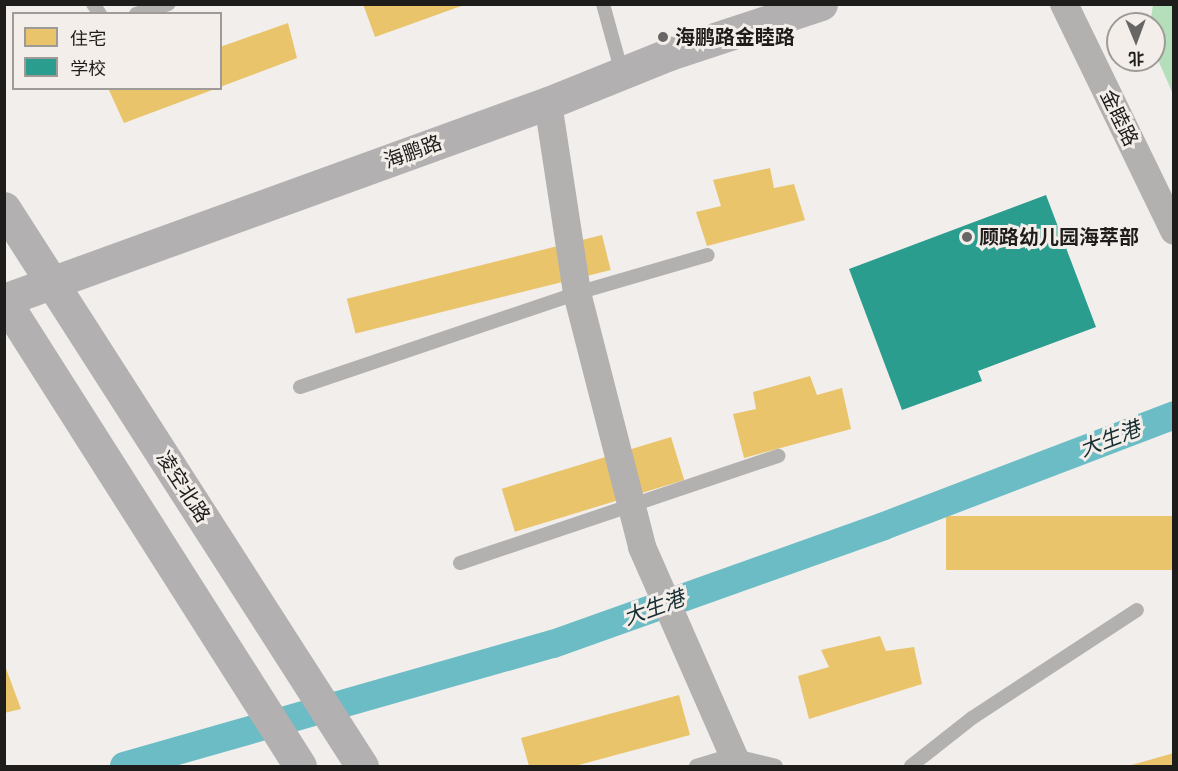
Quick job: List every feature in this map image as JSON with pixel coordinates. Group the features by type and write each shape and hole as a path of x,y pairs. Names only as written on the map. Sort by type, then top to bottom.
{"main road":[{"name":"海鹏路","path":"4,300 51,280 548,103 622,75 669,54 821,4"},
{"name":"凌空北路","path":"4,208 359,762"},
{"path":"4,300 300,766"}],"street":[{"name":"金睦路","path":"1064,4 1173,231"},
{"path":"548,103 577,293 642,547 682,646 734,761"}],"lane":[{"path":"143,12 169,4"},
{"path":"603,4 622,75"},
{"path":"300,387 577,293 708,255"},
{"path":"460,563 630,503 778,456"},
{"path":"911,766 972,718 1137,610"},
{"path":"696,766 734,761 776,766"}],"green space":[{"path":"1153,5 1173,5 1173,94 1163,72 1166,72 1166,12 1152,12"}],"building: 住宅":[{"path":"363,4 464,4 464,5 375,37"},
{"path":"288,23 297,58 222,86 222,46"},
{"path":"109,90 212,90 124,123"},
{"path":"770,168 774,188 794,184 805,220 707,246 696,212 721,206 713,180"},
{"path":"602,235 611,270 356,334 347,299"},
{"path":"810,376 817,395 842,388 851,429 744,458 733,414 756,409 753,392"},
{"path":"671,437 684,480 515,532 502,489"},
{"path":"946,516 1174,516 1174,570 946,570"},
{"path":"880,636 886,651 914,647 922,684 809,719 798,676 829,667 821,650"},
{"path":"4,663 21,709 4,713"},
{"path":"679,695 690,735 575,766 529,766 521,738"},
{"path":"1174,753 1174,766 1128,766"}],"building: 学校":[{"path":"1046,195 1096,327 978,371 982,381 902,410 849,269"}],"waterway":[{"name":"大生港","path":"124,766 553,644 884,526 1174,415"}],"place":[{"name":"海鹏路金睦路","path":"663,37"},
{"name":"顾路幼儿园海萃部","path":"967,237"}]}
